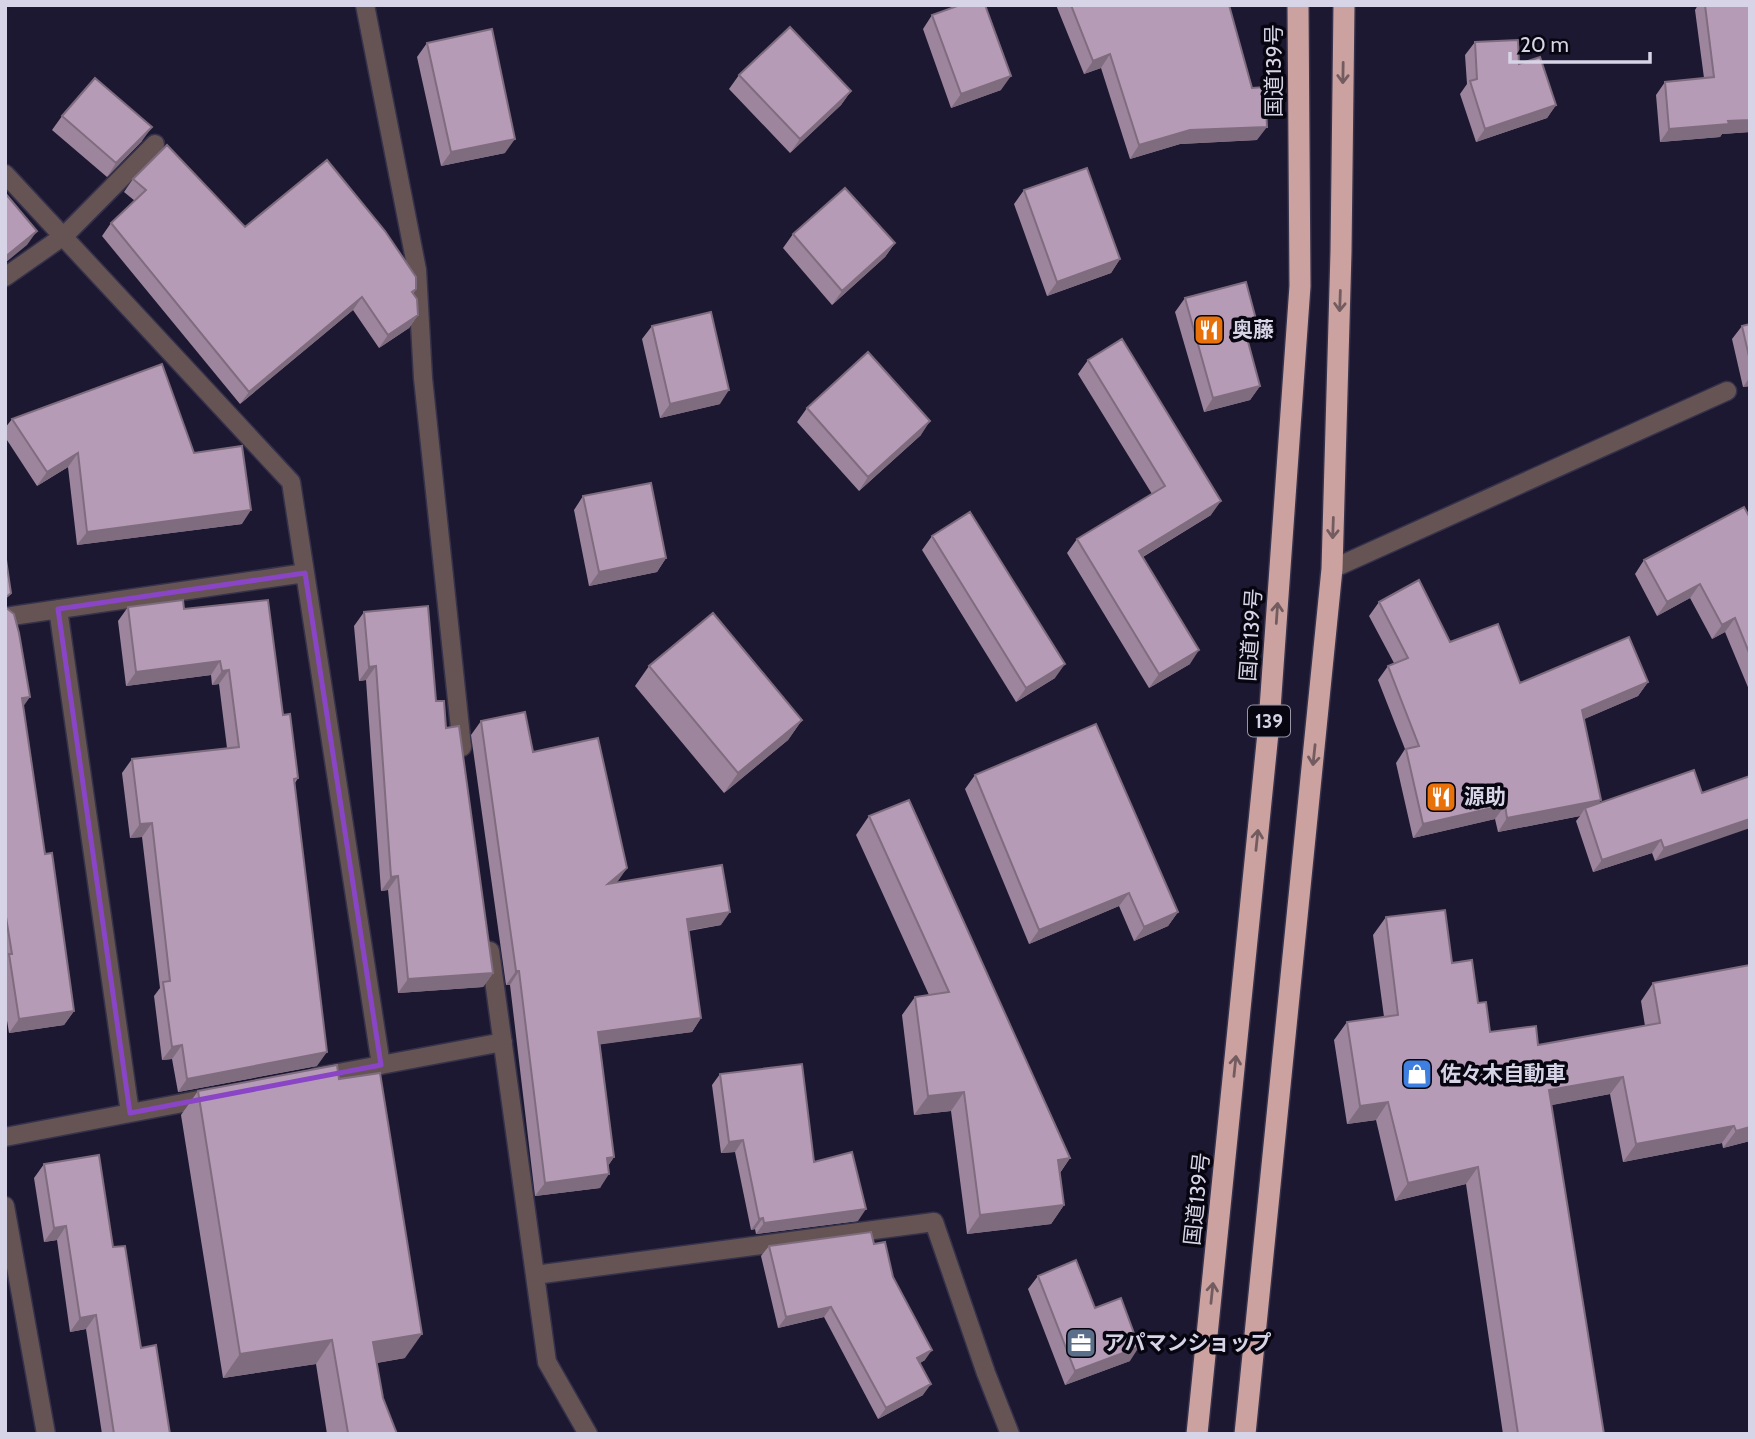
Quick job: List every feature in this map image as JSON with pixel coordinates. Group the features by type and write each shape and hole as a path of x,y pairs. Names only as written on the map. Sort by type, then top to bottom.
{"highway":[{"name":"国道139号","path":"1197,1434 1269,723 1300,286 1298,5"},
{"name":"139","path":"1245,1434 1332,569 1341,252 1344,5"}],"street":[{"path":"365,5 417,270 424,391 452,678 465,771"},
{"path":"5,277 65,235 155,144"},
{"path":"5,174 65,235 291,482 382,1065"},
{"path":"1332,569 1727,391"},
{"path":"5,617 305,573"},
{"path":"58,609 130,1113"},
{"path":"488,934 547,1362 587,1434"},
{"path":"302,1080 503,1042"},
{"path":"5,1137 236,1093"},
{"path":"5,1206 46,1434"},
{"path":"535,1275 934,1222 985,1373 1010,1434"}],"highlighted area":[{"path":"305,573 381,1065 130,1113 58,609"}],"building":[{"path":"960,5 985,5 1011,76 961,94 932,15"},
{"path":"1071,5 1229,5 1252,88 1265,87 1267,127 1190,130 1139,145 1110,54 1093,61"},
{"path":"1705,5 1750,5 1750,120 1669,129 1665,82 1714,77"},
{"path":"790,27 851,91 800,139 739,75"},
{"path":"492,29 515,139 451,152 427,43"},
{"path":"1518,40 1519,64 1540,57 1556,105 1485,129 1470,81 1477,79 1475,42"},
{"path":"95,78 152,127 116,163 62,116"},
{"path":"167,145 245,227 327,160 385,231 416,277 416,289 412,292 417,299 418,315 388,335 362,297 249,392 111,223 146,190 133,179"},
{"path":"1087,168 1120,259 1057,282 1024,190"},
{"path":"845,188 895,243 842,291 793,234"},
{"path":"5,193 37,231 5,257"},
{"path":"1246,282 1257,323 1244,327 1260,386 1213,398 1185,298"},
{"path":"711,312 729,390 670,404 652,326"},
{"path":"1750,324 1750,361 1742,326"},
{"path":"1122,339 1221,501 1139,551 1199,650 1159,674 1077,539 1165,486 1088,360"},
{"path":"868,352 930,421 868,477 807,408"},
{"path":"162,364 194,453 242,446 251,510 87,532 78,453 47,472 12,419"},
{"path":"651,483 666,558 599,572 583,496"},
{"path":"1744,507 1750,518 1750,655 1735,618 1722,625 1700,584 1667,602 1644,560"},
{"path":"970,512 1065,664 1026,688 932,536"},
{"path":"5,553 11,593 5,598"},
{"path":"1419,580 1450,642 1498,624 1520,683 1629,637 1648,682 1582,710 1601,800 1507,818 1505,805 1423,824 1406,749 1419,746 1388,666 1408,658 1379,602"},
{"path":"183,600 184,609 268,600 283,715 290,714 298,778 294,779 327,1052 187,1079 182,1045 172,1047 163,982 170,981 152,823 140,824 132,759 239,747 229,670 222,671 220,661 136,672 128,607"},
{"path":"428,606 436,701 444,701 446,728 459,726 493,973 408,979 398,876 391,877 376,666 369,667 364,612"},
{"path":"5,607 14,614 30,697 22,698 45,854 52,853 74,1011 19,1019 5,911"},
{"path":"713,613 802,720 738,773 649,666"},
{"path":"525,712 533,752 598,738 627,868 608,884 722,865 730,912 687,919 701,1018 598,1032 614,1157 607,1158 609,1174 545,1183 519,971 516,971 481,721"},
{"path":"1096,724 1178,912 1144,927 1129,893 1039,930 975,775"},
{"path":"1694,770 1702,793 1750,776 1750,819 1664,848 1661,840 1602,860 1585,808"},
{"path":"909,800 1070,1158 1058,1160 1064,1205 980,1215 964,1092 928,1096 915,997 949,992 869,816"},
{"path":"1445,910 1452,963 1472,960 1478,1003 1486,1002 1490,1032 1536,1026 1538,1045 1660,1023 1653,983 1750,965 1750,1127 1736,1131 1734,1126 1636,1144 1623,1077 1549,1090 1604,1434 1518,1434 1478,1167 1408,1183 1388,1102 1360,1106 1347,1022 1398,1015 1386,917"},
{"path":"802,1064 814,1162 852,1152 866,1209 764,1223 763,1218 759,1219 743,1140 729,1142 720,1074"},
{"path":"337,1065 339,1079 380,1073 422,1334 373,1342 383,1398 397,1434 346,1434 348,1433 332,1340 240,1354 198,1091"},
{"path":"99,1155 113,1247 125,1246 141,1348 156,1345 170,1434 114,1434 96,1315 80,1318 66,1226 54,1228 44,1164"},
{"path":"871,1232 874,1244 885,1242 893,1277 932,1350 917,1358 931,1384 886,1408 831,1307 786,1317 769,1246"},
{"path":"1076,1260 1095,1308 1121,1298 1139,1347 1075,1371 1038,1276"}],"place":[{"name":"奥藤","path":"1209,330"},
{"name":"源助","path":"1441,797"},
{"name":"佐々木自動車","path":"1417,1074"},
{"name":"アパマンショップ","path":"1081,1343"}]}
